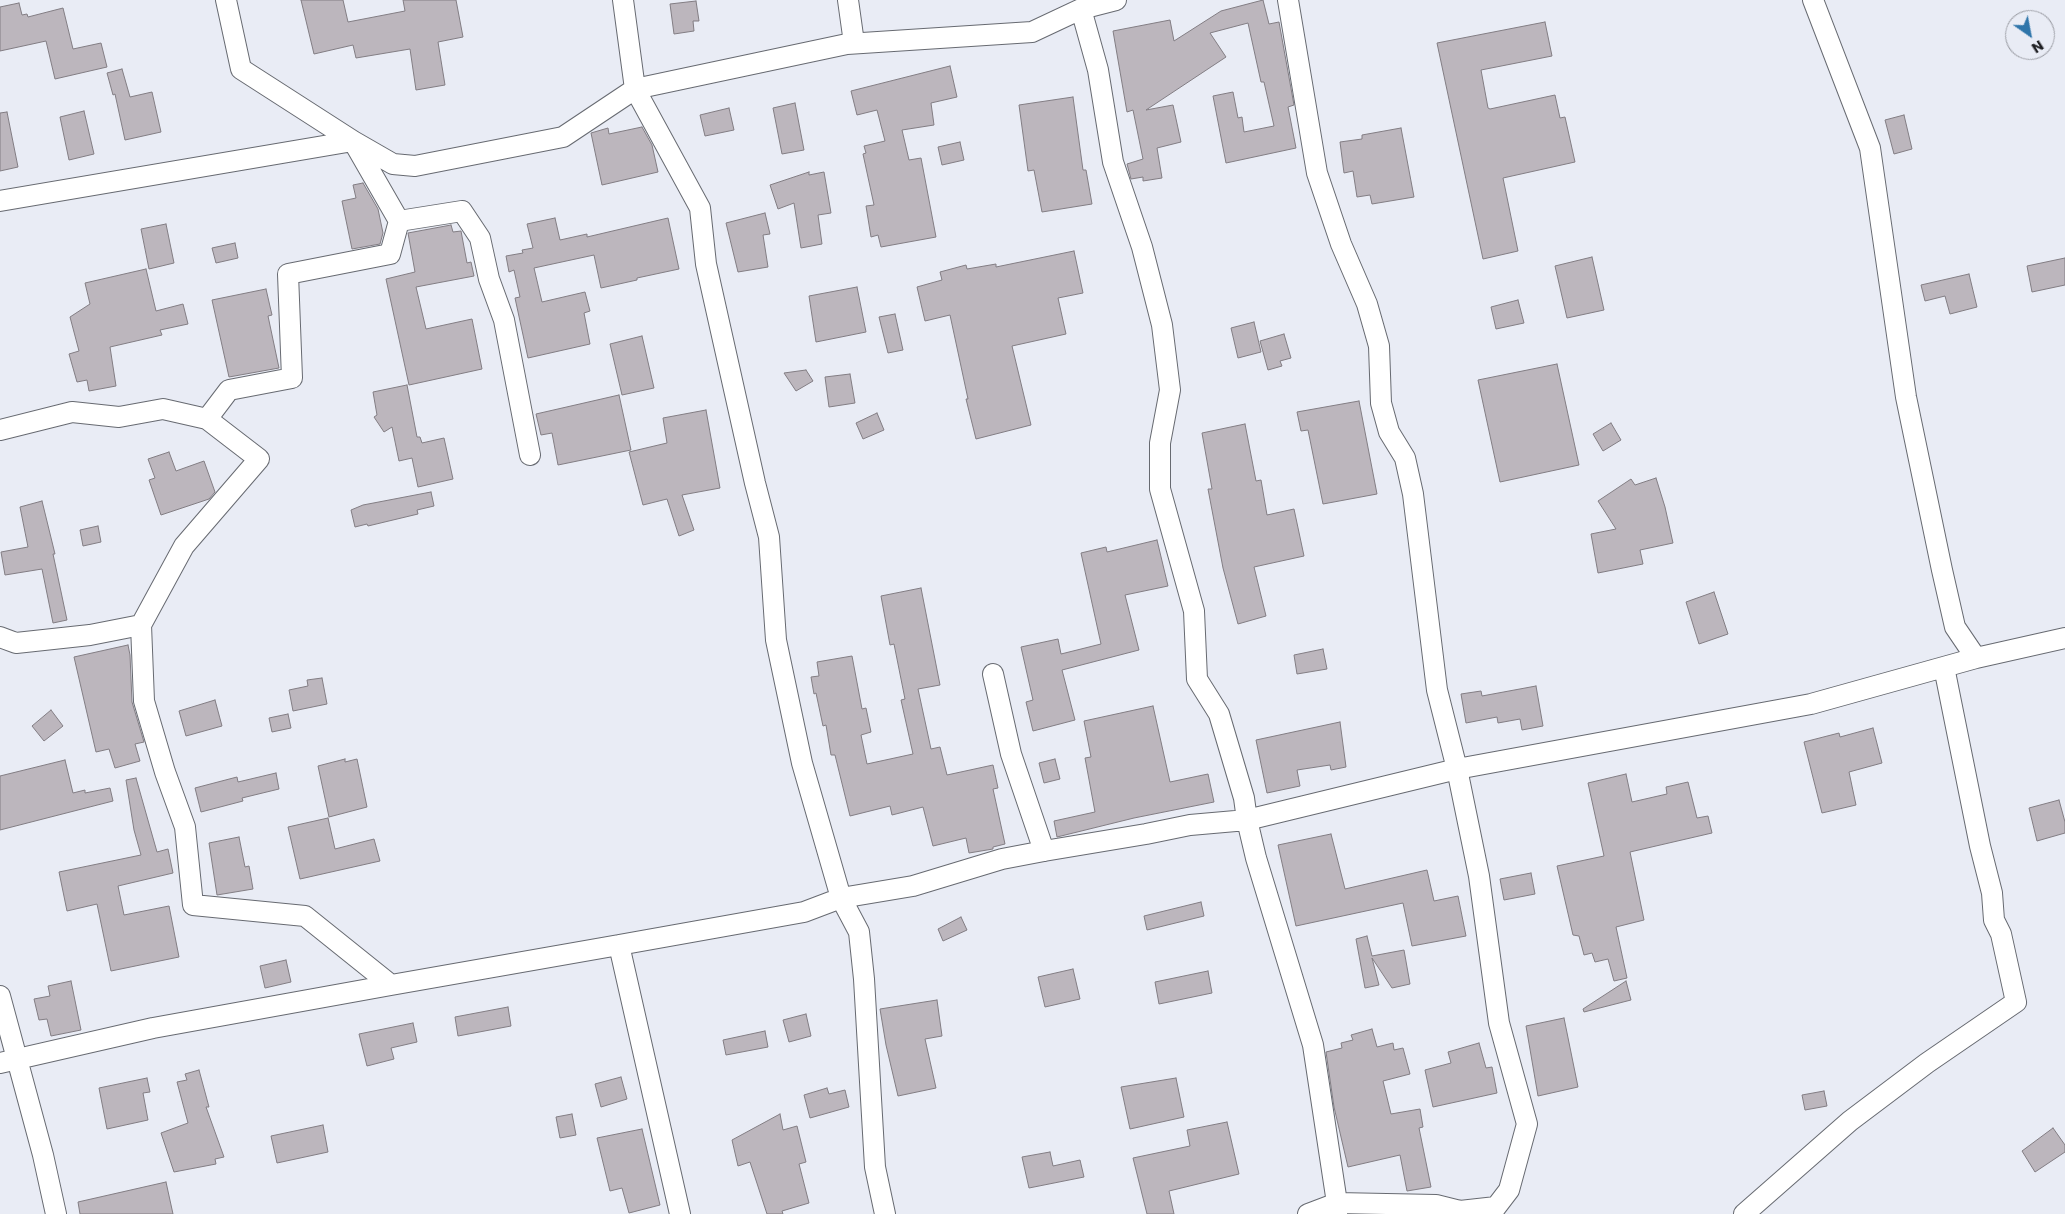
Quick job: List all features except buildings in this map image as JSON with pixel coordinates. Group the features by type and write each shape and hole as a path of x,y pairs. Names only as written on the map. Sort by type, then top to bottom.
{"street":[{"path":"226,0 241,69 393,164 416,166 563,137 635,89 854,43 1032,32 1081,9 1116,0"},
{"path":"623,0 635,89 700,208 706,264 769,537 776,640 802,763 841,898 859,932 864,979 875,1168 885,1214"},
{"path":"848,0 854,43"},
{"path":"1288,0 1317,173 1341,244 1367,304 1379,346 1381,403 1389,432 1405,458 1413,494 1437,690 1457,769 1479,876 1499,1022 1527,1124 1509,1190 1494,1210 1460,1211 1436,1205 1337,1209 1308,1214"},
{"path":"1813,0 1870,148 1906,397 1955,627 1976,658"},
{"path":"1081,9 1098,70 1113,162 1142,246 1162,325 1170,390 1160,442 1160,488 1194,612 1197,679 1219,714 1244,798 1246,820 1256,858 1313,1045 1337,1209"},
{"path":"0,201 354,141"},
{"path":"207,419 229,390 292,378 288,274 390,254 399,221 354,141"},
{"path":"399,221 462,211 480,238 489,279 504,320 530,455"},
{"path":"0,430 72,412 119,417 163,409 207,419 259,459 184,546 142,625 144,701 165,772 185,827 193,905 305,916 391,985"},
{"path":"0,637 16,643 90,635 142,625"},
{"path":"8,1061 153,1028 804,912 841,898 913,886 1002,859 1146,834 1190,824 1246,820 1457,769 1811,704 1976,658 2065,638"},
{"path":"1744,1214 1850,1120 1927,1063 2016,1002 2001,934 1994,920 1992,893 1980,846 1944,667"},
{"path":"993,674 1011,754 1044,851"},
{"path":"619,945 680,1214"},
{"path":"0,996 8,1061 43,1155 56,1214"}]}
